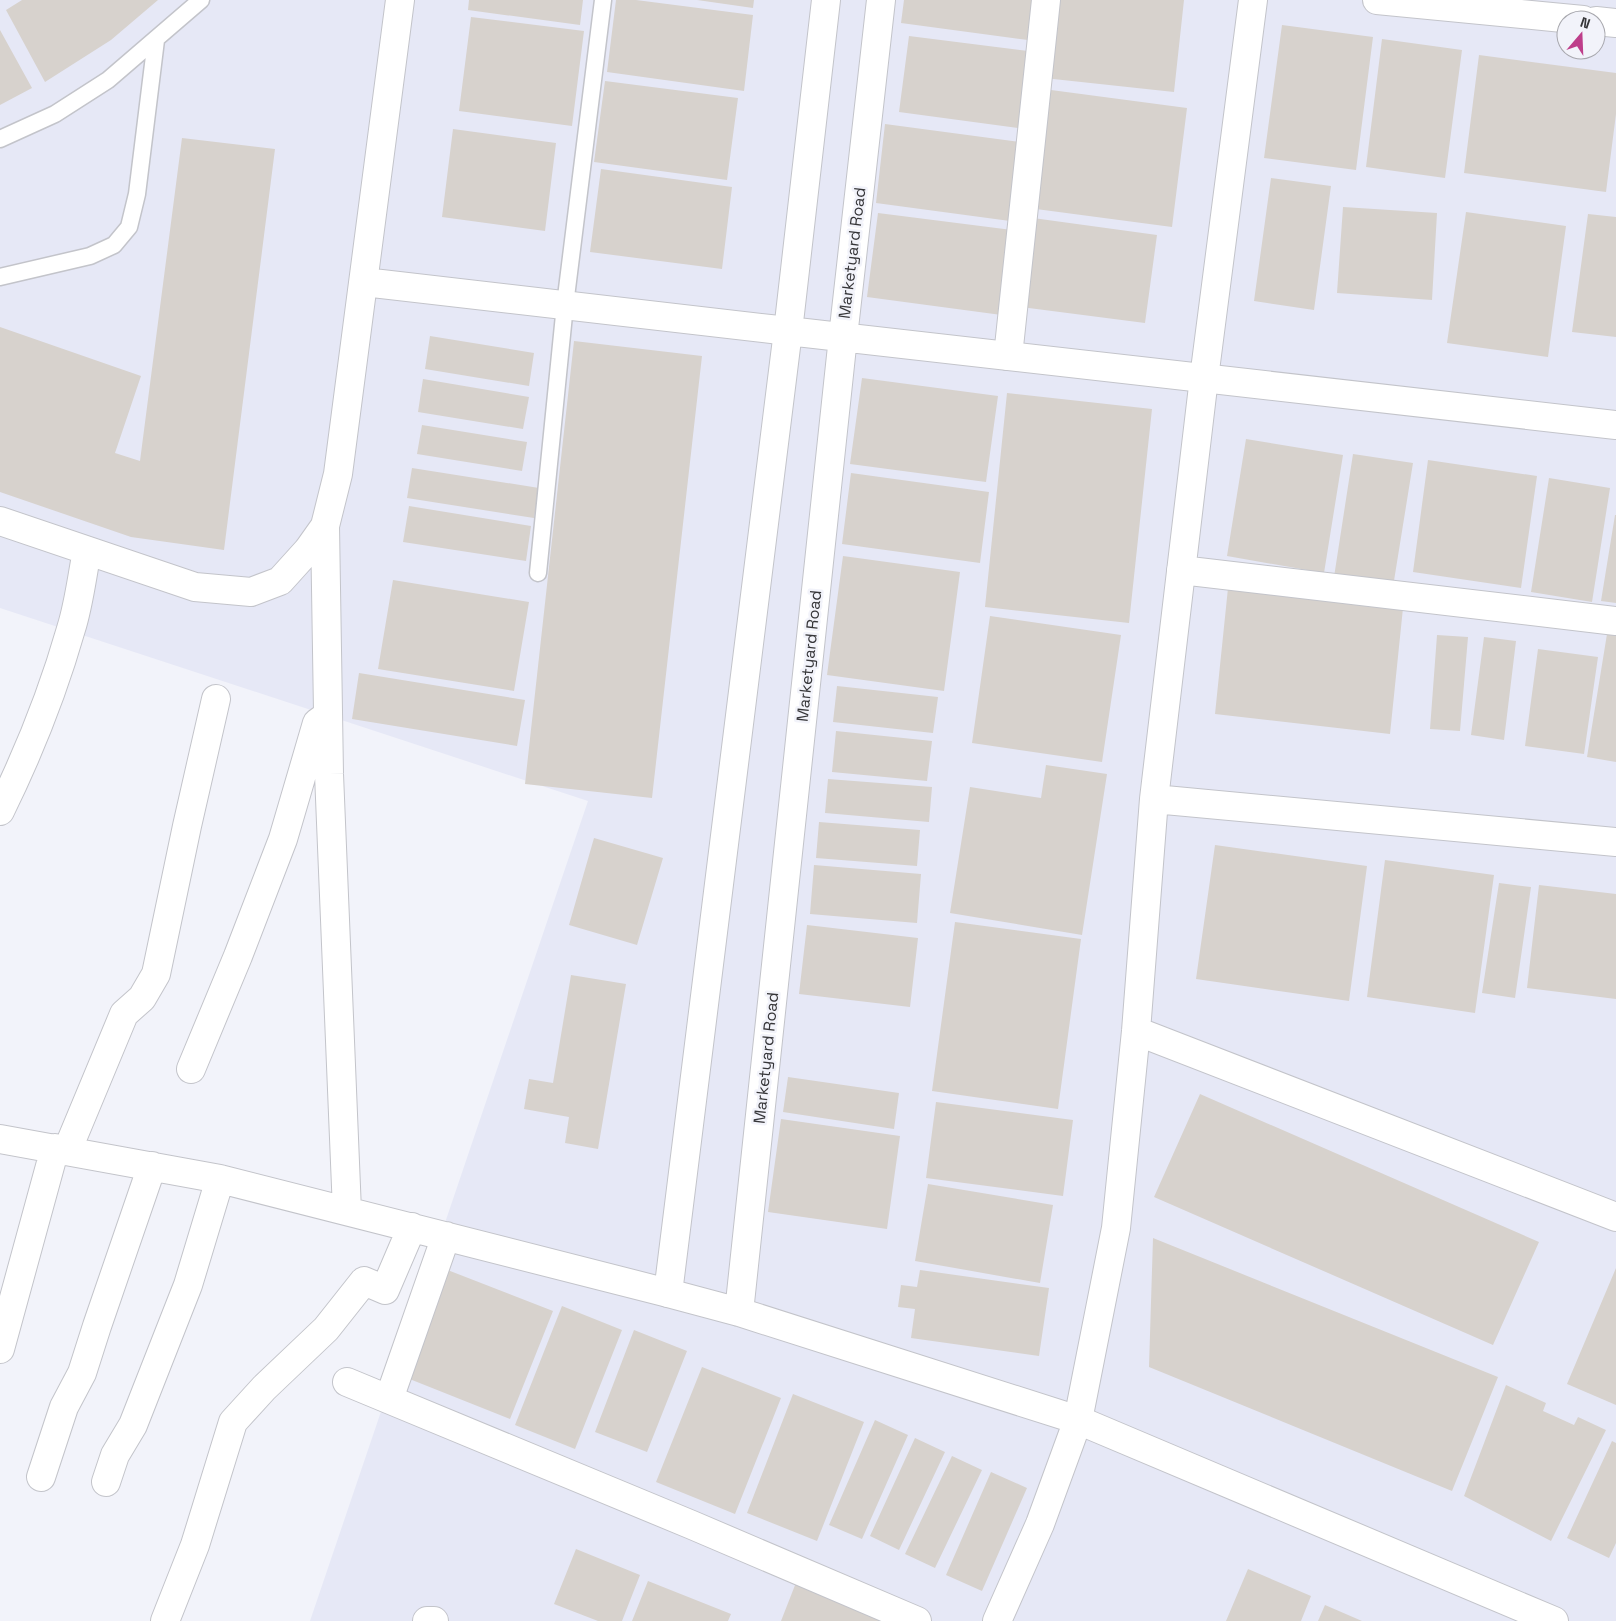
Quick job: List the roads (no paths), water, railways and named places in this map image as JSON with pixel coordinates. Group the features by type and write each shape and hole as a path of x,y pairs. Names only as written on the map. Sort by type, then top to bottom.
{"street":[{"path":"346,1211 330,774 325,526 338,474 400,0"},
{"path":"668,1293 788,331 826,0"},
{"name":"Marketyard Road","path":"739,1312 843,337 881,0"},
{"path":"1008,356 1046,0"},
{"path":"997,1621 1040,1524 1078,1420 1116,1228 1136,1031 1154,799 1204,378 1253,0"},
{"path":"1376,0 1556,17"},
{"path":"364,282 1616,425"},
{"path":"0,521 195,587 251,592 280,581 308,550 325,526"},
{"path":"0,810 22,767 72,628 87,550"},
{"path":"1181,570 1616,621"},
{"path":"0,1349 61,1150 124,1014 142,998 156,974 216,699"},
{"path":"191,1069 238,956 283,839 317,723 329,714"},
{"path":"1154,799 1616,842"},
{"path":"1136,1031 1616,1217"},
{"path":"0,1139 220,1179 739,1312 1078,1420 1554,1621"},
{"path":"41,1477 64,1407 82,1373 96,1326 152,1166"},
{"path":"106,1482 115,1455 133,1425 188,1284 220,1179"},
{"path":"165,1621 195,1545 233,1422 264,1388 326,1329 364,1281 386,1290 412,1227"},
{"path":"388,1399 446,1236"},
{"path":"347,1382 692,1524 917,1621"},
{"path":"427,1621 434,1621"}],"lane":[{"path":"0,139 55,114 101,84 156,40 201,0"},
{"path":"538,573 565,305 603,0"},
{"path":"0,277 90,256 114,245 129,227 137,194 156,40"}]}
